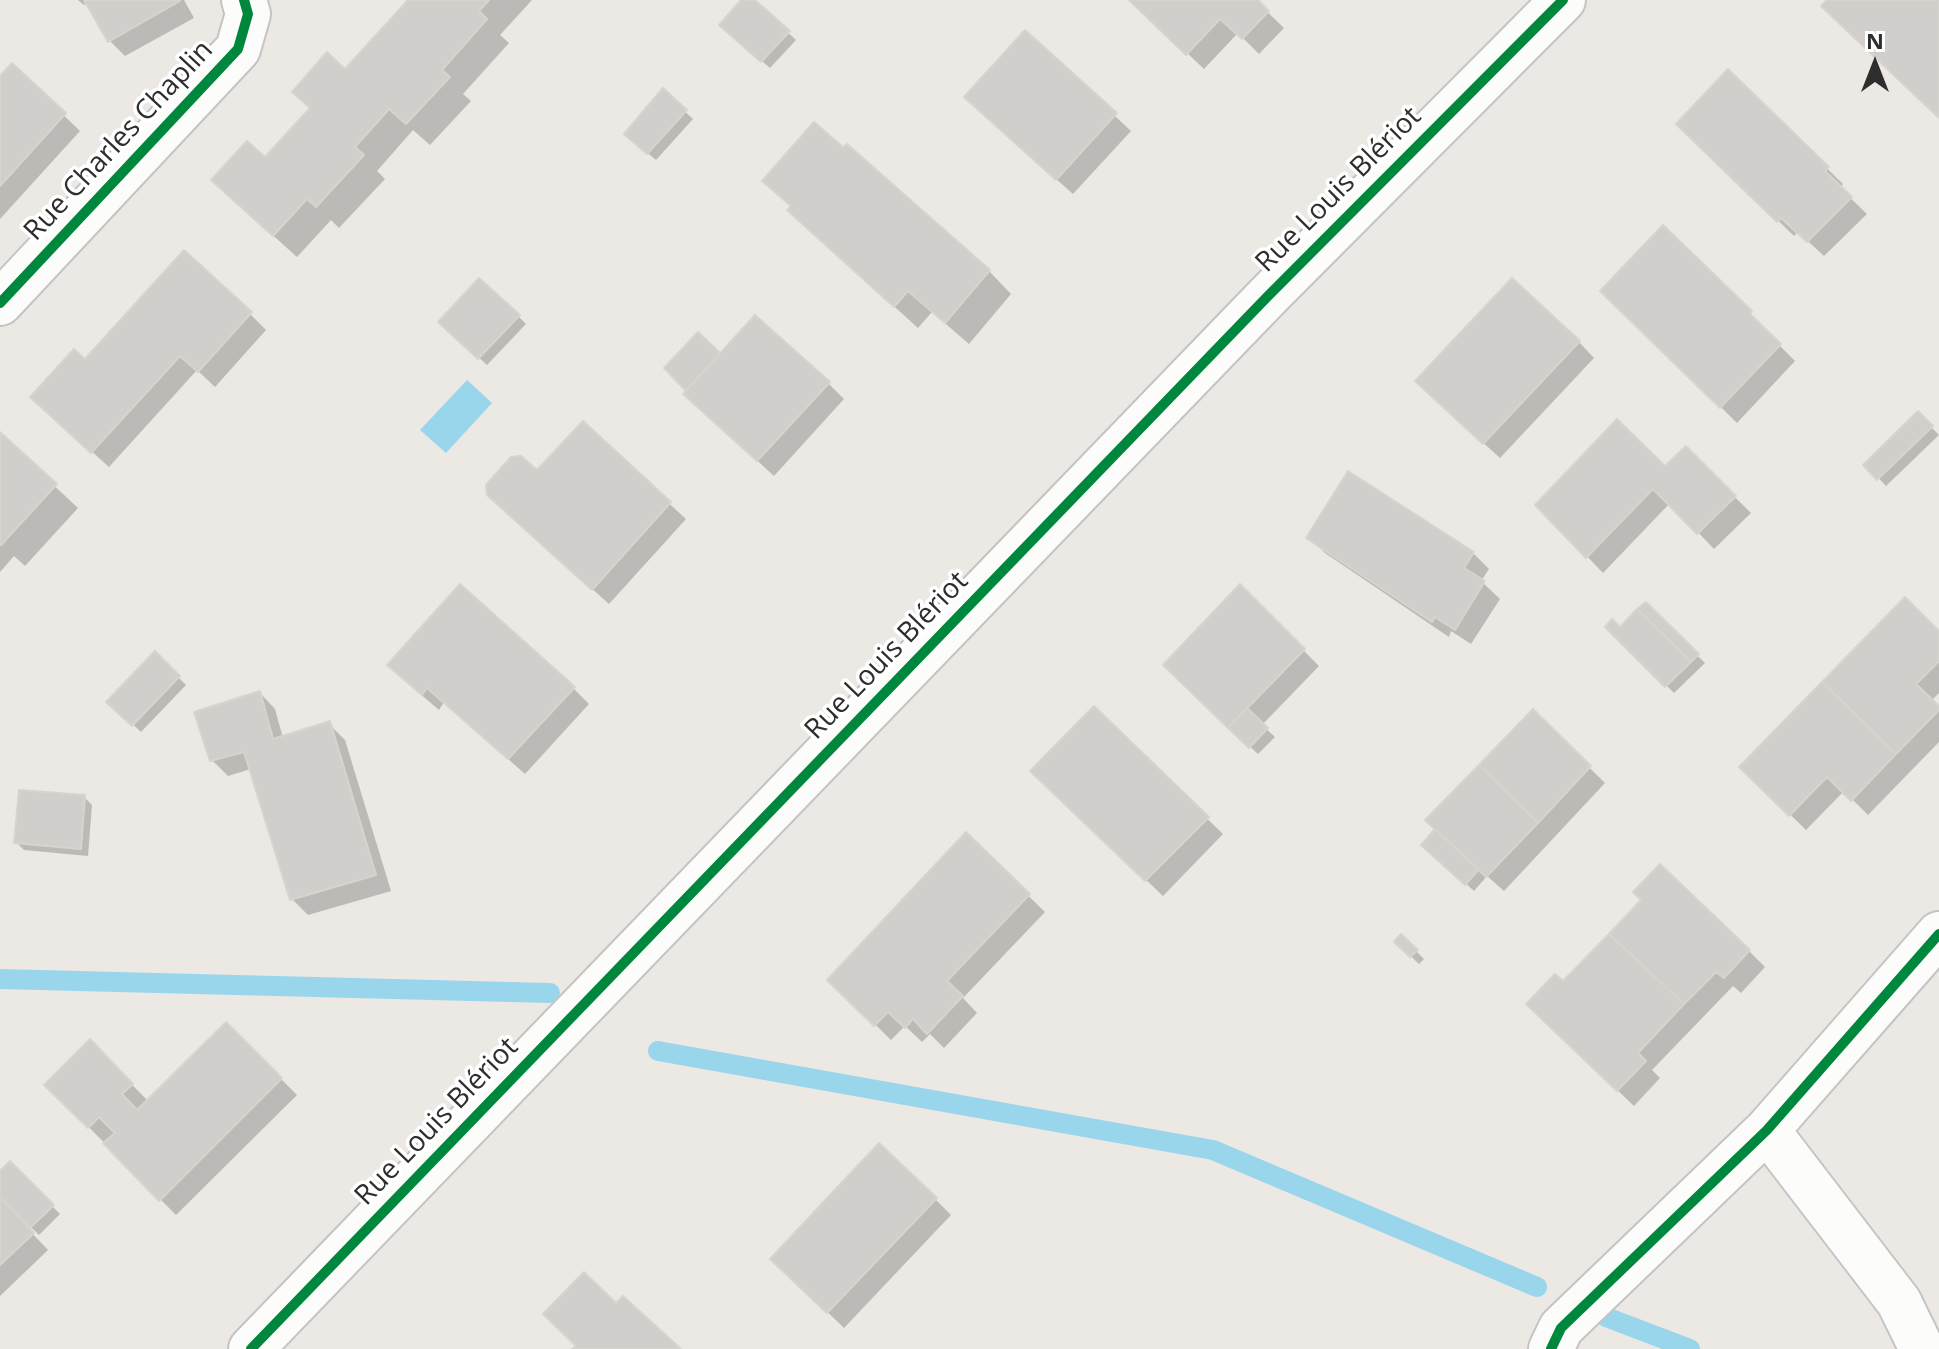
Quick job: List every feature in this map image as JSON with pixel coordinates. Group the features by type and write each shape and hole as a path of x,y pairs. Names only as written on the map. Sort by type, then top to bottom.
{"street":[{"name":"Rue Charles Chaplin","path":"0,303 238,49 248,14 244,0"},
{"name":"Rue Louis Blériot","path":"251,1349 1245,319 1563,0"},
{"path":"1551,1349 1561,1328 1767,1130 1939,934"},
{"path":"1767,1130 1899,1302 1922,1349"}],"water":[{"path":"467,380 492,403 446,453 420,430"}],"building":[{"path":"84,0 179,0 180,1 108,42"},
{"path":"408,0 489,0 479,11 487,19 442,70 450,77 406,124 389,109 355,147 364,155 316,207 307,199 273,236 211,180 247,141 265,157 310,108 292,92 327,52 345,69"},
{"path":"741,0 755,0 790,31 761,62 719,25"},
{"path":"1129,0 1258,0 1269,11 1242,39 1220,19 1186,55"},
{"path":"1827,0 1939,0 1939,118 1821,6"},
{"path":"1025,30 1117,113 1056,180 964,97"},
{"path":"12,63 66,113 0,186 0,76"},
{"path":"1728,69 1829,167 1825,171 1852,197 1807,242 1781,218 1777,222 1676,124"},
{"path":"663,88 687,110 647,154 624,134"},
{"path":"814,122 843,147 847,144 990,270 945,323 908,291 894,307 787,210 791,206 762,181"},
{"path":"1663,225 1752,311 1750,314 1781,344 1720,408 1600,291"},
{"path":"184,250 252,312 198,372 180,356 91,453 30,397 74,349 85,359"},
{"path":"479,278 520,315 478,359 438,322"},
{"path":"1512,278 1580,341 1483,444 1415,381"},
{"path":"755,315 830,382 757,461 683,394"},
{"path":"698,332 720,353 686,391 664,368"},
{"path":"1918,411 1933,426 1877,480 1863,465"},
{"path":"1617,419 1665,466 1686,446 1736,496 1697,534 1653,489 1586,558 1535,505"},
{"path":"583,421 671,502 592,590 487,495 486,485 511,457 521,456 537,470"},
{"path":"0,432 57,484 1,545 0,544"},
{"path":"1348,471 1474,552 1464,568 1485,581 1455,630 1435,617 1432,622 1306,538"},
{"path":"460,584 575,687 508,759 427,688 422,695 387,665"},
{"path":"1240,584 1305,649 1228,728 1163,665"},
{"path":"1905,597 1939,631 1939,661 1916,684 1939,706 1939,710 1896,754 1822,682"},
{"path":"1646,602 1699,654 1691,662 1637,609"},
{"path":"1637,609 1691,662 1665,687 1605,627 1612,619 1620,627"},
{"path":"155,651 180,676 132,726 106,702"},
{"path":"1822,682 1896,754 1851,801 1827,777 1789,816 1739,767"},
{"path":"260,691 273,739 330,721 376,875 290,900 244,752 210,761 194,712"},
{"path":"1094,706 1209,817 1145,881 1030,771"},
{"path":"1247,708 1268,728 1249,748 1228,728"},
{"path":"1533,709 1591,766 1538,823 1479,765"},
{"path":"1479,765 1538,823 1486,877 1425,820"},
{"path":"19,790 85,795 81,849 14,843"},
{"path":"1435,829 1479,869 1465,885 1421,845"},
{"path":"966,832 1030,894 947,981 963,996 927,1034 913,1019 905,1028 888,1012 874,1026 827,980"},
{"path":"1660,864 1750,950 1724,978 1716,972 1684,1004 1609,934 1641,900 1633,892"},
{"path":"1401,934 1418,950 1410,957 1394,942"},
{"path":"1609,934 1684,1004 1638,1053 1646,1061 1617,1091 1526,1004 1555,974 1563,981"},
{"path":"226,1022 282,1078 159,1201 103,1143 115,1133 99,1117 88,1128 44,1085 90,1039 133,1084 122,1094 137,1110"},
{"path":"879,1143 937,1198 827,1313 770,1259"},
{"path":"10,1161 54,1205 30,1228 0,1197 0,1171"},
{"path":"0,1197 34,1233 0,1265"},
{"path":"584,1272 616,1303 623,1296 681,1349 572,1349 576,1346 543,1314"}],"waterway":[{"path":"0,979 550,993"},
{"path":"658,1051 1213,1150 1537,1287"},
{"path":"1606,1317 1690,1349"}],"cycle path":[{"path":"0,303 238,49 248,14 244,0"},
{"path":"251,1349 1268,296 1563,0"},
{"path":"1551,1349 1561,1328 1767,1130 1939,934"}]}
